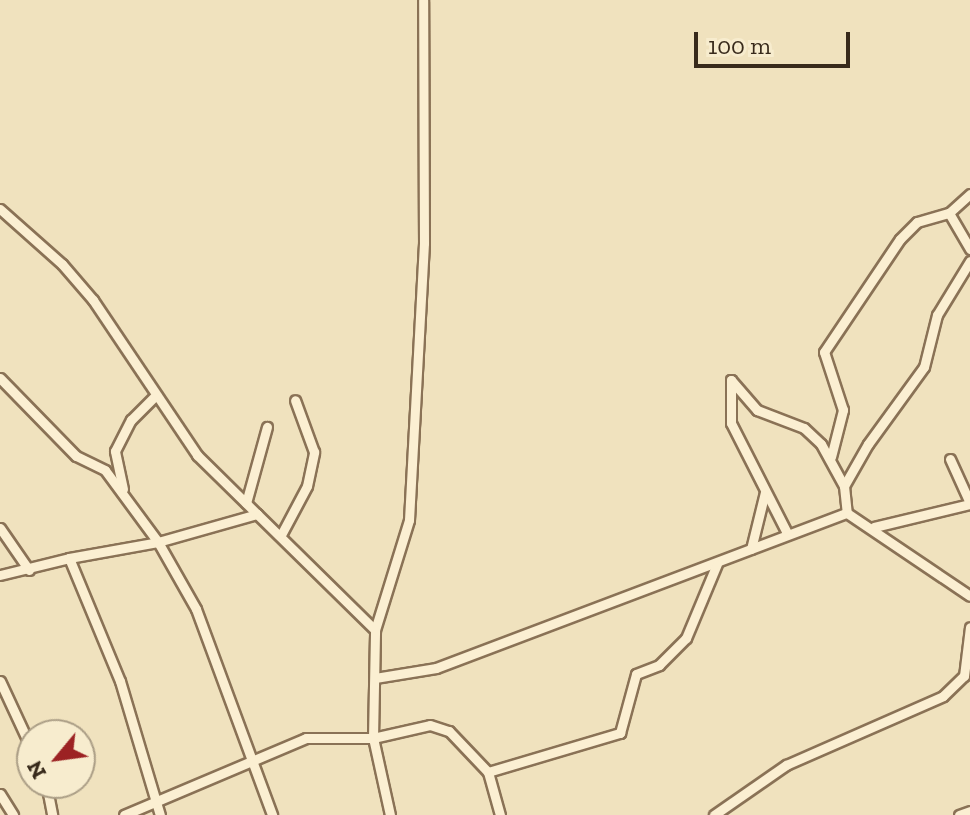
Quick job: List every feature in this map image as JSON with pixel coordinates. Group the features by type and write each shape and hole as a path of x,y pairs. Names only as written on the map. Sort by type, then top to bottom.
{"street":[{"path":"390,815 373,738 375,630 409,520 424,243 423,0"},
{"path":"831,457 843,410 824,352 900,239 917,222 949,213 970,194"},
{"path":"0,209 62,264 93,300 197,455 375,630"},
{"path":"949,213 970,249"},
{"path":"844,486 924,367 937,315 970,261"},
{"path":"0,378 76,456 105,470 158,542 196,609 272,815"},
{"path":"787,533 731,423 731,380 757,410 804,428 831,457 844,486 847,513"},
{"path":"124,496 115,451 131,420 156,395"},
{"path":"281,535 307,486 314,452 295,400"},
{"path":"246,503 267,427"},
{"path":"874,527 970,503 950,459"},
{"path":"751,549 765,492"},
{"path":"375,678 436,668 717,564 787,533 847,513 874,527 970,596"},
{"path":"0,575 69,558 158,542 257,514"},
{"path":"0,528 29,570"},
{"path":"69,558 120,681 160,815"},
{"path":"488,772 620,733 636,674 659,665 686,638 717,564"},
{"path":"714,815 756,781 786,765 943,696 964,676 970,627"},
{"path":"0,681 18,719"},
{"path":"124,815 251,758 306,738 373,738 430,725 449,731 488,772 500,815"},
{"path":"0,794 13,815"},
{"path":"959,815 970,811"}]}
